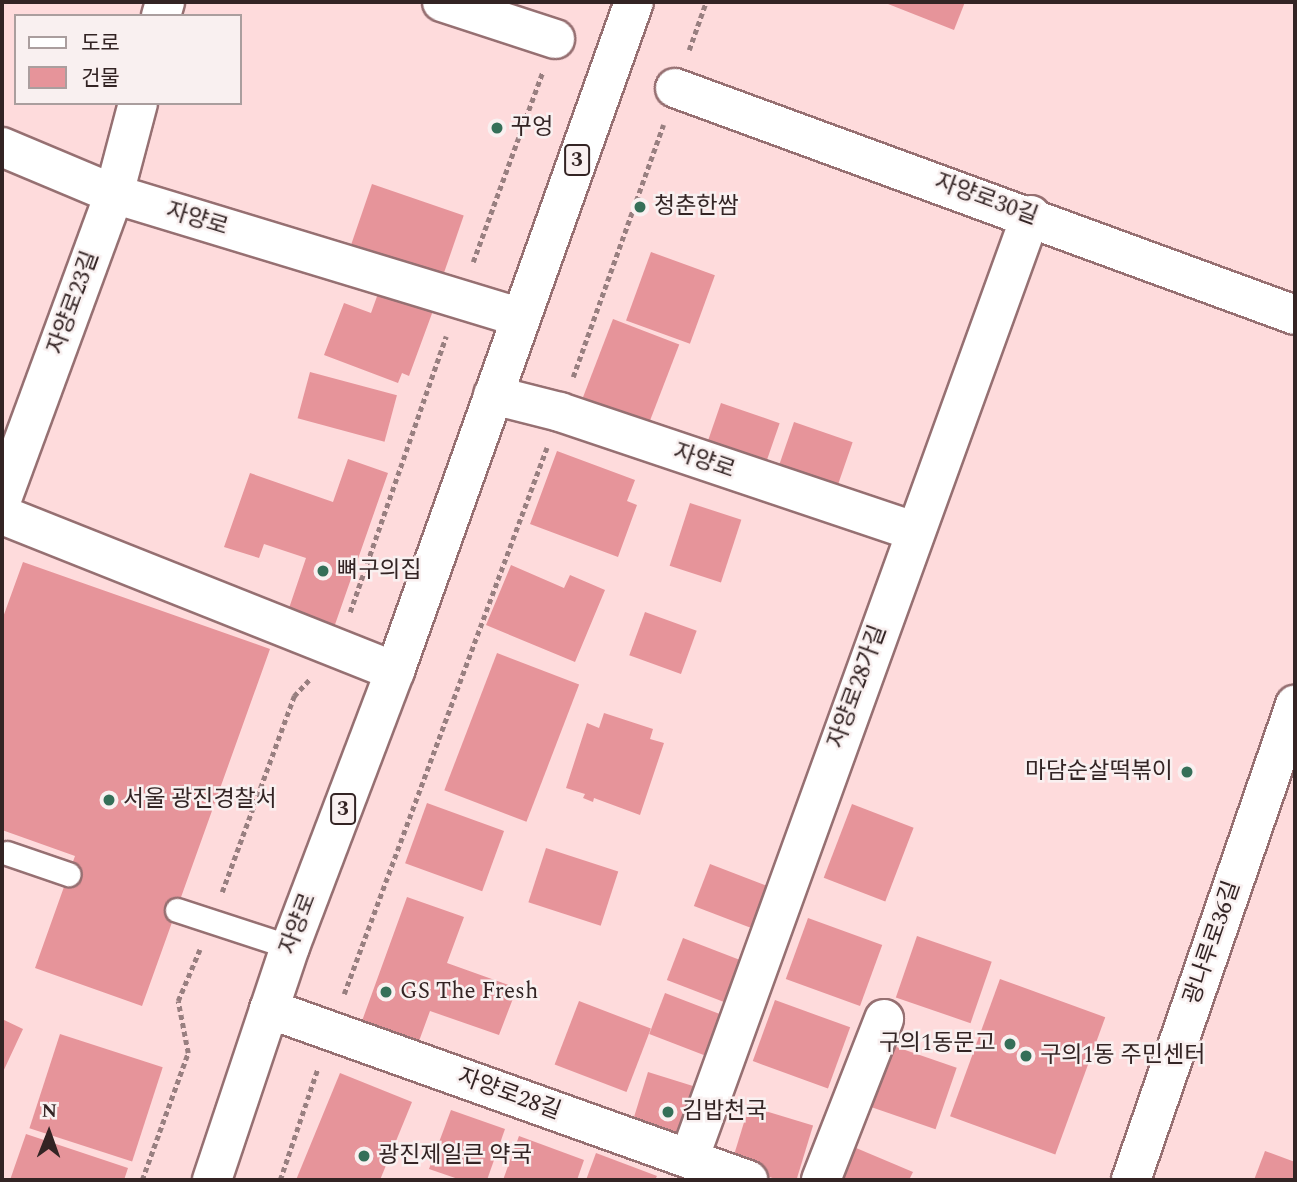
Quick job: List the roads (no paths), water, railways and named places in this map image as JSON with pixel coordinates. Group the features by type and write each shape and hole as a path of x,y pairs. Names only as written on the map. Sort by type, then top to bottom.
{"street":[{"path":"442,2 555,39"},
{"name":"자양로","path":"212,1180 290,947 396,671 634,2"},
{"name":"자양로30길","path":"676,89 1031,215 1295,315"},
{"name":"자양로23길","path":"2,499 114,194 137,105"},
{"name":"자양로","path":"2,147 114,194 521,318"},
{"name":"자양로28가길","path":"689,1159 914,531 1031,215"},
{"name":"자양로","path":"493,395 560,412 914,531"},
{"path":"2,515 396,671"},
{"name":"광나루로36길","path":"1131,1180 1295,705"},
{"name":"자양로28길","path":"269,1009 748,1180"},
{"path":"821,1180 884,1019"}],"lane":[{"path":"6,853 68,874"},
{"path":"177,910 290,947"}],"place":[{"name":"꾸엉","path":"497,128"},
{"name":"청춘한쌈","path":"640,207"},
{"name":"뼈구의집","path":"323,571"},
{"name":"마담순살떡볶이","path":"1187,772"},
{"name":"서울 광진경찰서","path":"109,800"},
{"name":"GS The Fresh","path":"386,992"},
{"name":"구의1동문고","path":"1010,1044"},
{"name":"구의1동 주민센터","path":"1026,1056"},
{"name":"김밥천국","path":"668,1112"},
{"name":"광진제일큰 약국","path":"364,1156"}]}
